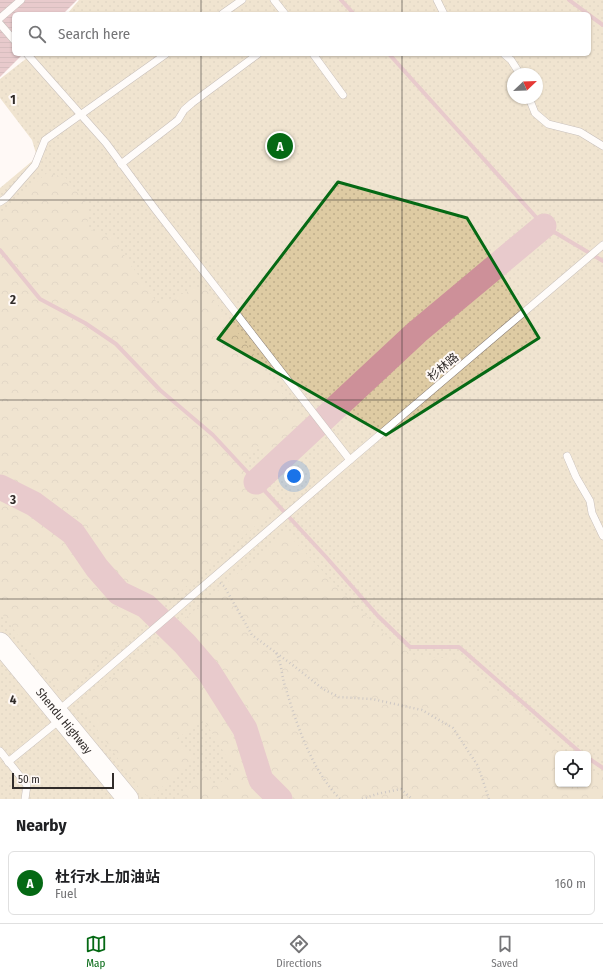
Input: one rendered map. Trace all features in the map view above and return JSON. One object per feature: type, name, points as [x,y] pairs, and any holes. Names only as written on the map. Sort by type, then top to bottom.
[{"type":"street","name":"Shendu Highway","points":[[0,643],[128,799]]},
{"type":"lane","points":[[0,18],[21,0]]},
{"type":"lane","points":[[225,12],[242,0]]},
{"type":"lane","points":[[274,0],[283,12]]},
{"type":"lane","points":[[437,0],[443,12]]},
{"type":"lane","points":[[0,24],[12,38]]},
{"type":"lane","points":[[29,56],[106,143],[350,460]]},
{"type":"lane","points":[[0,202],[6,198],[35,165],[45,140],[163,56]]},
{"type":"lane","points":[[121,164],[178,120],[184,110],[192,103],[255,56]]},
{"type":"lane","points":[[315,56],[343,95]]},
{"type":"lane","points":[[506,56],[516,68]]},
{"type":"lane","points":[[531,104],[535,113],[548,124],[580,132],[603,146]]},
{"type":"lane","name":"杉林路","points":[[8,762],[212,578],[602,246]]},
{"type":"lane","points":[[567,456],[590,501],[592,513],[603,536]]},
{"type":"lane","points":[[0,752],[27,785],[24,799]]},
{"type":"path","points":[[212,578],[224,586],[252,635],[324,689],[339,697],[372,699],[422,710],[453,728],[478,766],[489,799]]},
{"type":"path","points":[[276,652],[280,660],[284,683],[306,743],[319,770],[340,799]]},
{"type":"path","points":[[362,799],[400,789],[412,799]]},
{"type":"highlighted area","points":[[338,182],[467,218],[539,338],[386,435],[218,339]]},
{"type":"green space","points":[[79,0],[603,0],[603,799],[0,799],[0,188],[37,157],[32,140],[0,98],[0,79],[29,56],[591,56],[591,12],[69,12]]},
{"type":"green space","points":[[47,173],[65,177],[89,206],[87,229],[111,236],[158,304],[203,285],[316,440],[286,463],[257,446],[242,464],[279,505],[62,695],[0,611],[0,213]]},
{"type":"green space","points":[[286,532],[386,636],[413,656],[444,658],[457,655],[566,751],[555,751],[555,787],[591,787],[591,770],[603,778],[603,799],[295,799],[270,770],[235,697],[181,622]]},
{"type":"green space","points":[[167,633],[223,708],[248,780],[268,799],[177,799],[205,770],[215,786],[236,772],[204,720],[176,739],[193,759],[150,798],[142,792],[79,704]]},
{"type":"shaded area","points":[[0,0],[77,0],[65,12],[12,12],[12,56],[21,56],[0,77]]},
{"type":"waterway","points":[[341,0],[352,12]]},
{"type":"waterway","points":[[569,0],[585,12]]},
{"type":"waterway","points":[[591,16],[603,25]]},
{"type":"waterway","points":[[391,56],[544,226],[603,261]]},
{"type":"waterway","points":[[256,482],[417,332],[544,226]]},
{"type":"waterway","points":[[0,250],[40,299],[85,323],[116,344],[160,390],[213,435],[326,557],[378,616],[410,647],[459,647],[579,751]]},
{"type":"waterway","points":[[0,487],[34,504],[73,533],[97,568],[119,593],[146,606],[185,644],[209,672],[245,729],[261,780],[280,799]]},
{"type":"waterway","points":[[591,760],[603,768]]},
{"type":"place","name":"杜行水上加油站","points":[[280,146]]}]
